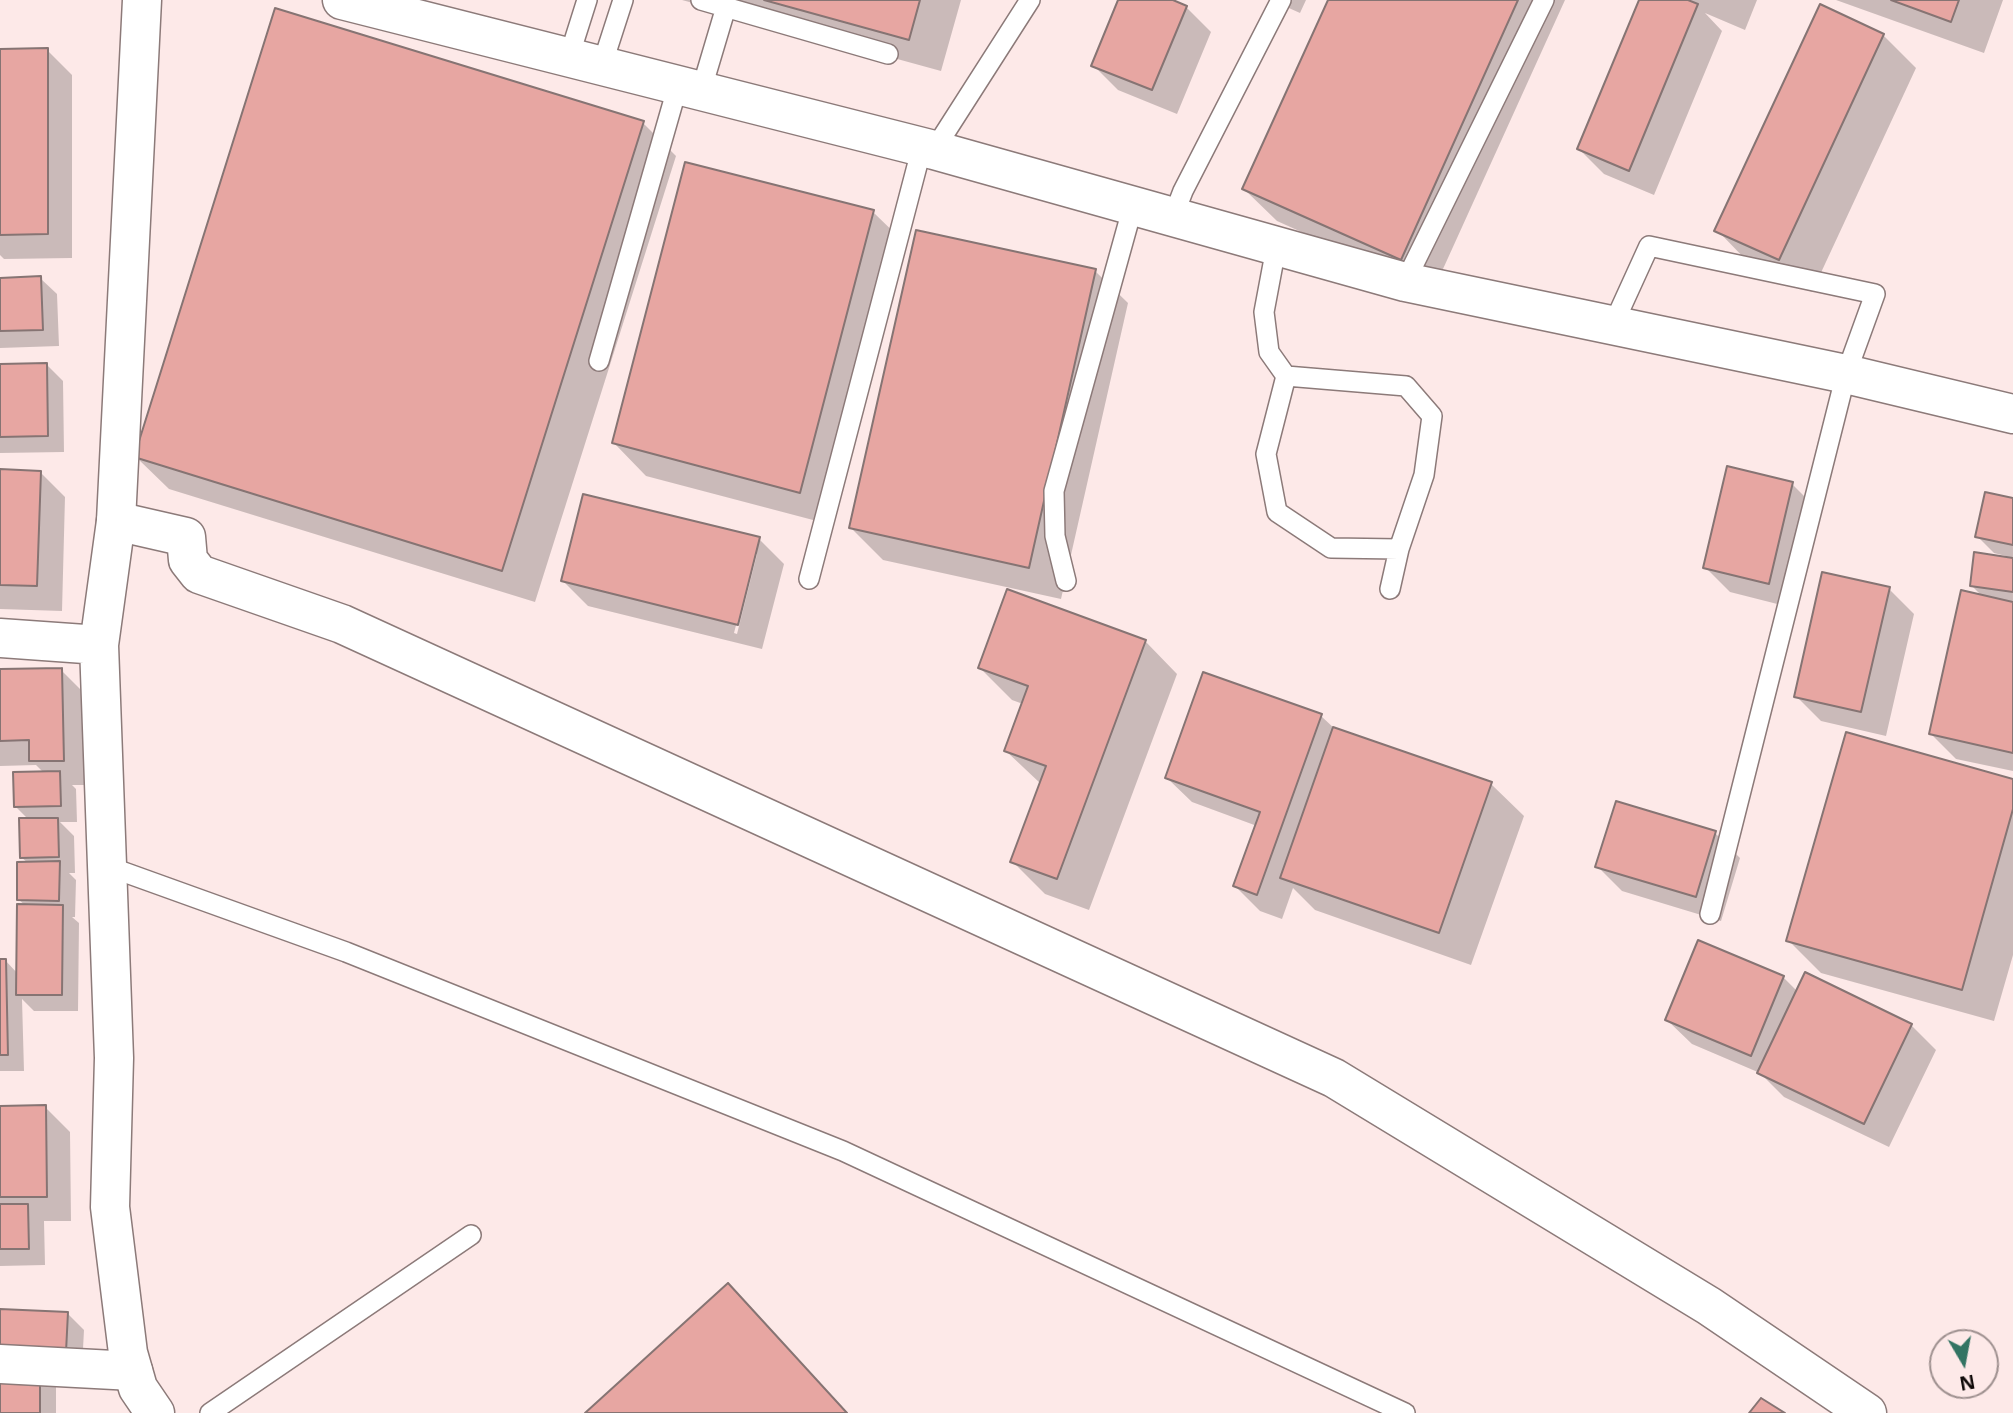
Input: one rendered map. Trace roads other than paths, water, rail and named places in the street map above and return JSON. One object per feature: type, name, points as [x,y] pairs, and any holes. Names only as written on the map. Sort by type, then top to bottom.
[{"type":"street","points":[[142,0],[116,521],[99,645],[114,1058],[110,1207],[118,1289],[133,1371],[138,1388],[155,1413]]},
{"type":"street","points":[[342,0],[928,149],[1405,282],[1846,374],[2013,414]]},
{"type":"street","points":[[116,521],[186,537],[189,544],[187,560],[199,574],[342,625],[1334,1078],[1709,1306],[1867,1413]]},
{"type":"street","points":[[0,638],[99,645]]},
{"type":"street","points":[[0,1364],[133,1371]]},
{"type":"lane","points":[[586,61],[587,0]]},
{"type":"lane","points":[[586,61],[623,0]]},
{"type":"lane","points":[[701,0],[888,54]]},
{"type":"lane","points":[[809,579],[928,149],[1030,0]]},
{"type":"lane","points":[[1173,217],[1281,0]]},
{"type":"lane","points":[[1405,282],[1544,0]]},
{"type":"lane","points":[[599,361],[689,88],[726,7]]},
{"type":"lane","points":[[1066,581],[1055,536],[1054,491],[1133,206]]},
{"type":"lane","points":[[1613,325],[1649,246],[1875,294],[1846,374],[1710,914]]},
{"type":"lane","points":[[1276,248],[1264,312],[1269,352],[1286,376],[1266,454],[1277,512],[1331,548],[1399,549]]},
{"type":"lane","points":[[1286,376],[1406,386],[1432,416],[1424,475],[1399,549],[1390,589]]},
{"type":"lane","points":[[107,866],[346,952],[843,1151],[1405,1413]]},
{"type":"lane","points":[[210,1413],[471,1235]]}]
